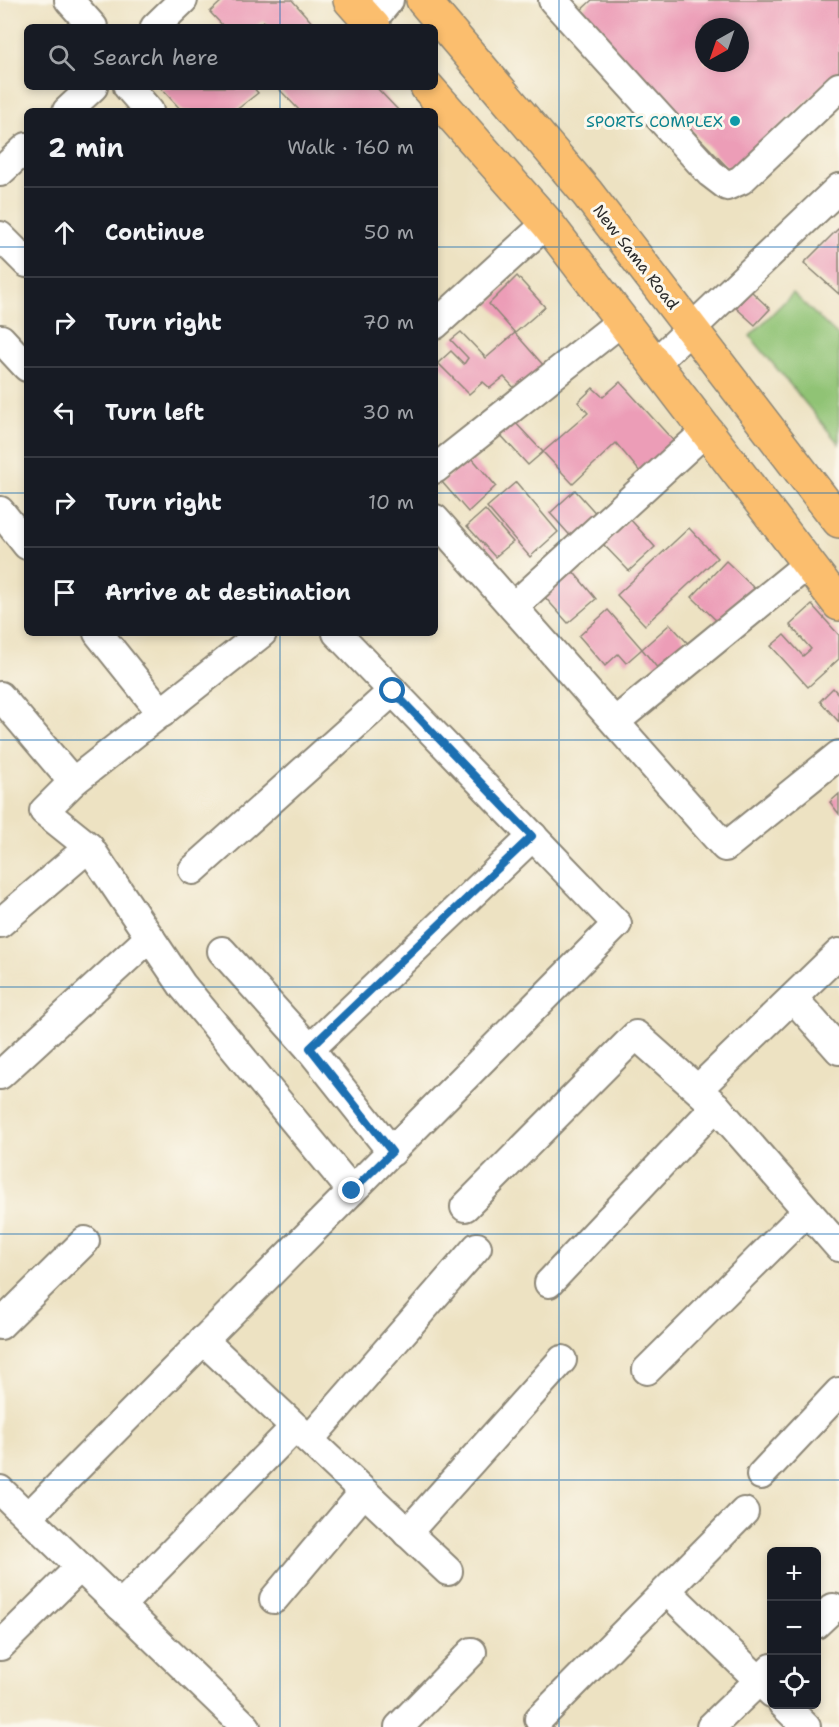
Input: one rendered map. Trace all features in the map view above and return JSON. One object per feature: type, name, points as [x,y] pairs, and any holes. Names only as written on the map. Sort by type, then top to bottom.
[{"type":"main road","name":"New Sama Road","points":[[423,0],[587,193],[839,521]]},
{"type":"main road","points":[[430,90],[547,223],[623,320],[654,364],[708,430],[839,604]]},
{"type":"street","points":[[69,0],[90,24]]},
{"type":"street","points":[[157,24],[183,0]]},
{"type":"street","points":[[553,0],[710,173],[727,186],[741,180],[839,87]]},
{"type":"street","points":[[70,108],[90,90]]},
{"type":"street","points":[[131,90],[146,108]]},
{"type":"street","points":[[0,172],[24,150]]},
{"type":"street","points":[[654,364],[839,188]]},
{"type":"street","points":[[438,322],[547,223]]},
{"type":"street","points":[[0,236],[24,260]]},
{"type":"street","points":[[438,467],[623,320]]},
{"type":"street","points":[[1,339],[24,364]]},
{"type":"street","points":[[513,607],[708,430]]},
{"type":"street","points":[[0,511],[24,541]]},
{"type":"street","points":[[438,522],[725,847],[839,755]]},
{"type":"street","points":[[616,722],[808,564]]},
{"type":"street","points":[[100,636],[162,713]]},
{"type":"street","points":[[258,636],[73,782],[44,811],[89,847],[182,985],[352,1191]]},
{"type":"street","points":[[28,1517],[617,924],[340,636]]},
{"type":"street","points":[[193,870],[393,691]]},
{"type":"street","points":[[0,696],[73,782]]},
{"type":"street","points":[[310,1048],[532,836]]},
{"type":"street","points":[[0,923],[89,847]]},
{"type":"street","points":[[0,1075],[150,937]]},
{"type":"street","points":[[222,951],[310,1048],[392,1152]]},
{"type":"street","points":[[549,1283],[794,999],[839,953]]},
{"type":"street","points":[[794,999],[839,1050]]},
{"type":"street","points":[[465,1207],[636,1035],[707,1098],[839,1247]]},
{"type":"street","points":[[647,1370],[807,1211]]},
{"type":"street","points":[[0,1325],[85,1241]]},
{"type":"street","points":[[120,1606],[302,1434],[477,1247]]},
{"type":"street","points":[[203,1340],[448,1571]]},
{"type":"street","points":[[407,1533],[562,1360]]},
{"type":"street","points":[[761,1476],[839,1392]]},
{"type":"street","points":[[0,1490],[246,1727]]},
{"type":"street","points":[[274,1599],[364,1492]]},
{"type":"street","points":[[539,1719],[744,1512]]},
{"type":"street","points":[[0,1646],[80,1567]]},
{"type":"street","points":[[667,1591],[767,1680],[711,1727]]},
{"type":"street","points":[[399,1727],[472,1652]]},
{"type":"street","points":[[788,1709],[806,1727]]},
{"type":"green space","points":[[793,293],[839,337],[839,444],[750,336]]},
{"type":"building","points":[[223,0],[292,0],[313,24],[266,24],[263,21],[259,24],[221,24],[210,12]]},
{"type":"building","name":"SPORTS COMPLEX","points":[[592,0],[839,0],[839,71],[732,172],[579,12]]},
{"type":"building","points":[[163,90],[256,90],[258,93],[239,108],[179,108]]},
{"type":"building","points":[[280,90],[379,90],[396,108],[297,108]]},
{"type":"building","points":[[839,228],[839,294],[804,263]]},
{"type":"building","points":[[517,276],[545,307],[515,333],[489,304]]},
{"type":"building","points":[[751,291],[770,309],[755,325],[736,308]]},
{"type":"building","points":[[461,332],[486,358],[515,333],[544,366],[517,391],[504,377],[490,388],[483,382],[469,394],[438,363],[451,351],[464,364],[468,358],[451,340]]},
{"type":"building","points":[[620,382],[680,448],[646,479],[616,443],[573,484],[543,452],[588,413],[578,402],[593,388],[603,397]]},
{"type":"building","points":[[512,419],[543,452],[528,465],[498,432]]},
{"type":"building","points":[[471,457],[496,486],[468,512],[442,482]]},
{"type":"building","points":[[516,482],[558,532],[530,557],[487,507]]},
{"type":"building","points":[[575,490],[600,518],[575,541],[550,513]]},
{"type":"building","points":[[485,510],[513,542],[495,557],[467,526]]},
{"type":"building","points":[[630,519],[655,547],[629,571],[603,544]]},
{"type":"building","points":[[689,528],[717,558],[645,625],[617,595]]},
{"type":"building","points":[[726,561],[756,590],[722,626],[692,597]]},
{"type":"building","points":[[571,569],[596,599],[568,623],[542,594]]},
{"type":"building","points":[[812,605],[839,635],[839,659],[808,687],[771,646],[784,635],[803,656],[811,649],[790,625]]},
{"type":"building","points":[[608,610],[642,649],[626,663],[618,654],[605,666],[579,636]]},
{"type":"building","points":[[670,624],[694,650],[663,675],[642,649]]},
{"type":"building","points":[[833,688],[839,695],[839,722],[820,701]]},
{"type":"building","points":[[839,794],[839,814],[830,802]]},
{"type":"place","name":"SPORTS COMPLEX","points":[[735,121]]},
{"type":"route","points":[[352,1191],[392,1152],[310,1048],[532,836],[393,691]]}]
